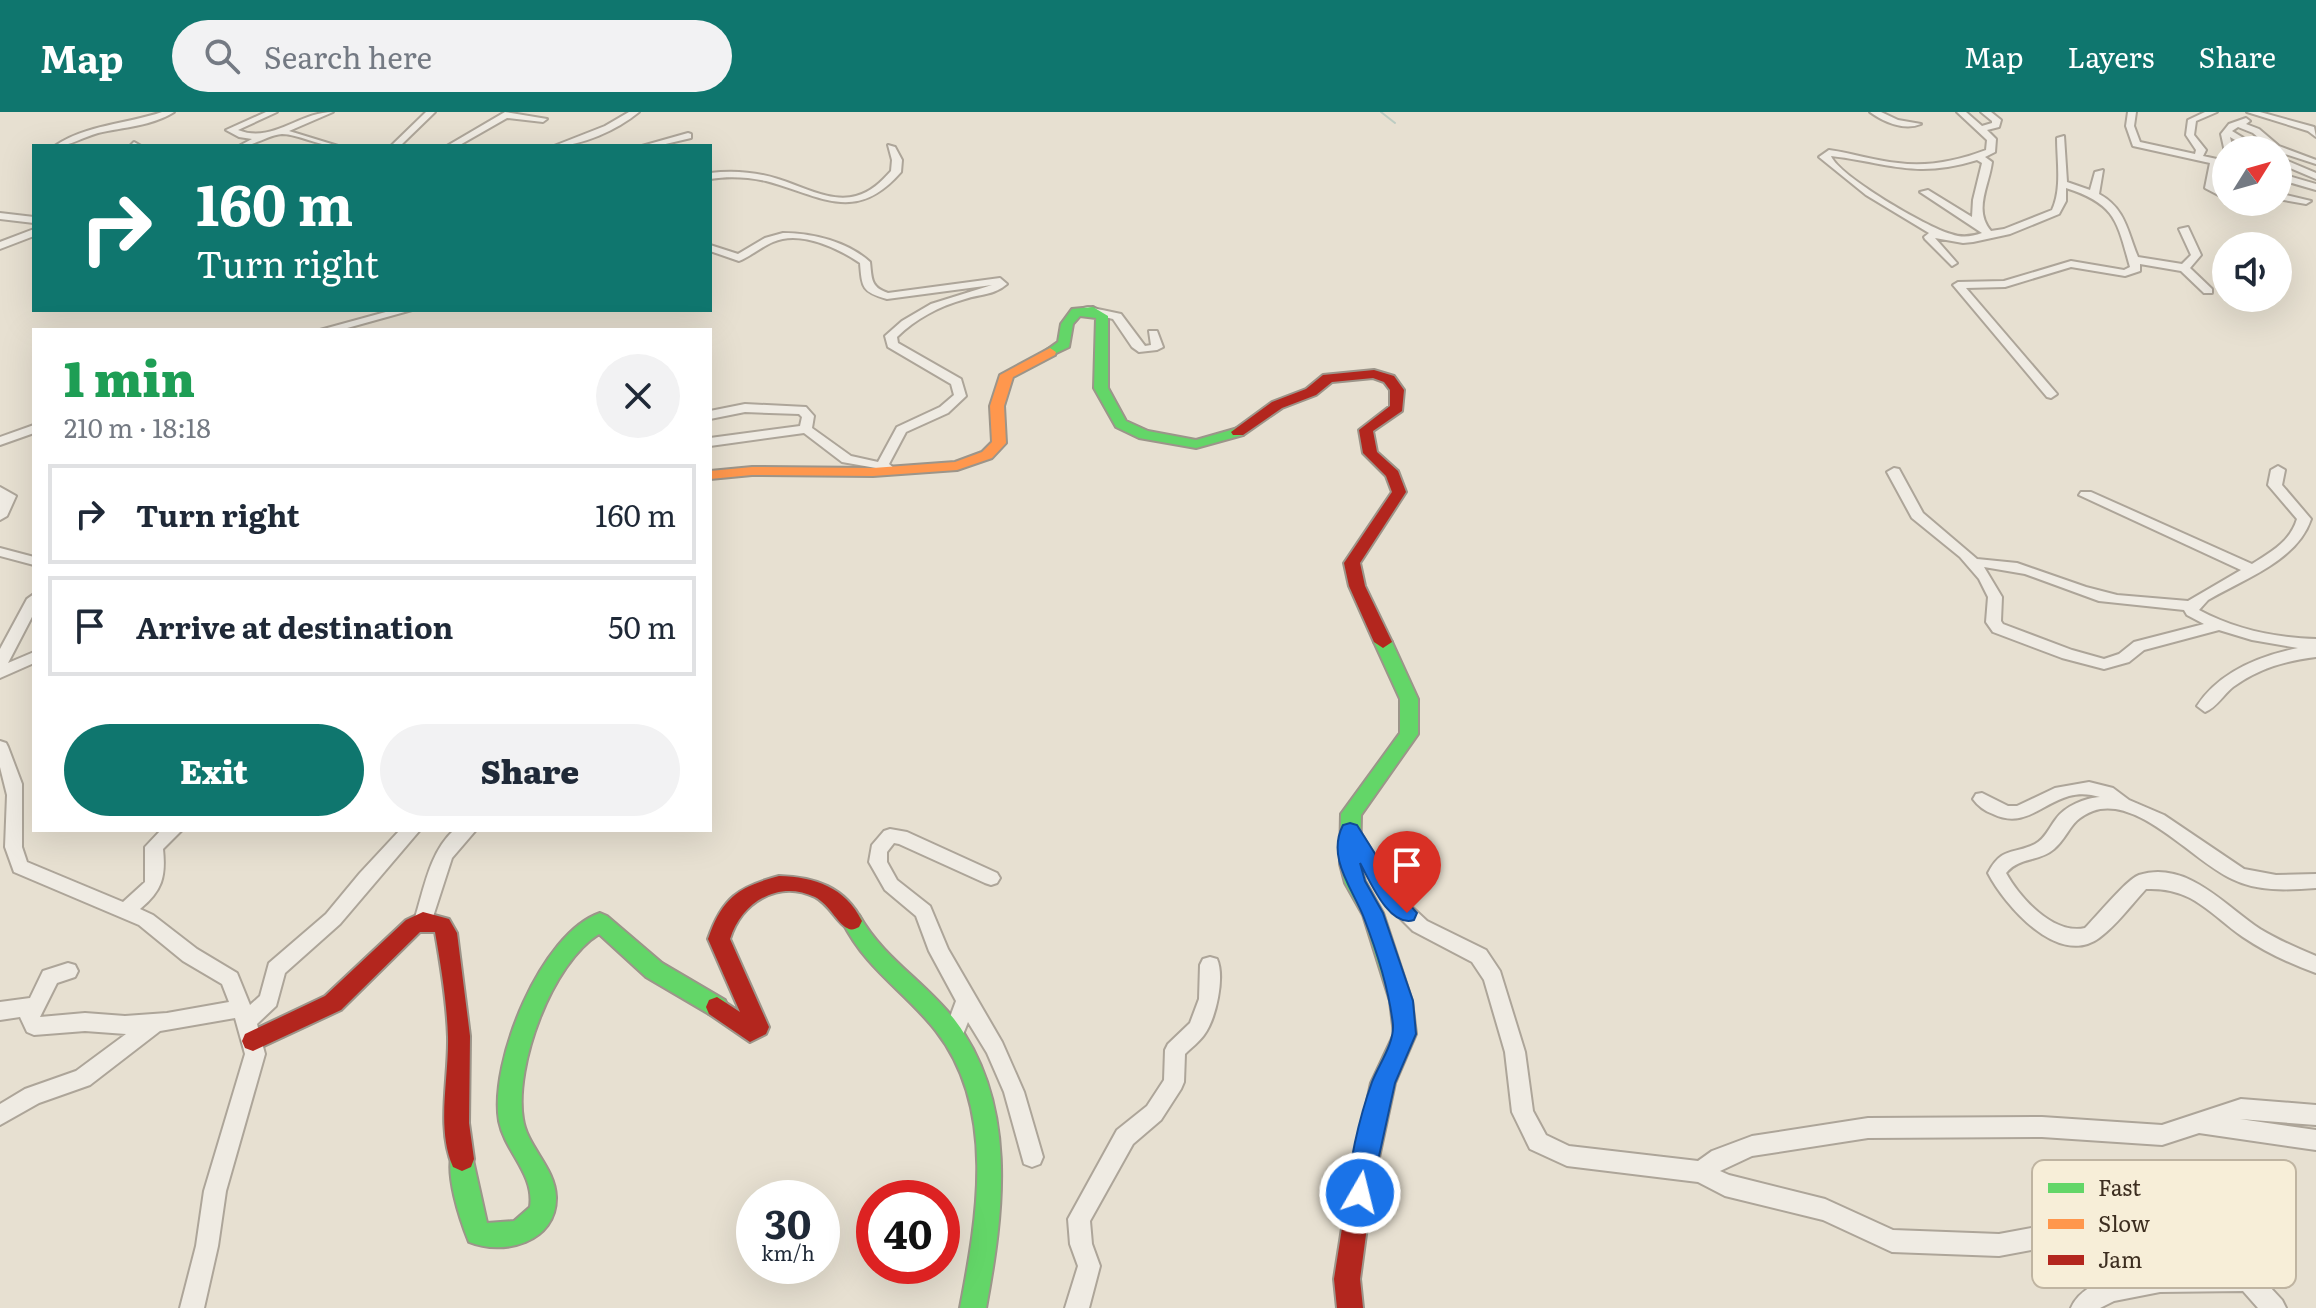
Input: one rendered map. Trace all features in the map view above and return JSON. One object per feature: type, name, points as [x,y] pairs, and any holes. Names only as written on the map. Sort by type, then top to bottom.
[{"type":"street","points":[[64,144],[92,132],[139,123],[170,112]]},
{"type":"street","points":[[264,138],[230,130],[273,112]]},
{"type":"street","points":[[295,125],[294,120],[310,112]]},
{"type":"street","points":[[248,144],[329,112]]},
{"type":"street","points":[[397,144],[431,112]]},
{"type":"street","points":[[564,144],[608,128],[635,112]]},
{"type":"street","points":[[1874,112],[1896,123],[1917,124],[1905,112]]},
{"type":"street","points":[[1961,112],[1992,139],[1990,152],[1960,164],[1921,168],[1888,165],[1850,155],[1829,153],[1824,157],[1881,201],[1937,232],[1962,241],[2006,232],[2056,212],[2061,201],[2061,138]]},
{"type":"street","points":[[1981,129],[1996,125],[1997,120],[1985,112]]},
{"type":"street","points":[[2132,112],[2130,126],[2136,144],[2212,160]]},
{"type":"street","points":[[2198,158],[2201,150],[2190,135],[2192,120],[2213,112]]},
{"type":"street","points":[[2227,132],[2246,121],[2245,115],[2250,112],[2311,129],[2316,134]]},
{"type":"street","points":[[455,144],[508,114],[543,119]]},
{"type":"street","points":[[2239,124],[2256,131],[2276,148],[2314,162]]},
{"type":"street","points":[[280,131],[327,144]]},
{"type":"street","points":[[2227,132],[2227,136]]},
{"type":"street","points":[[2227,132],[2234,136]]},
{"type":"street","points":[[654,144],[688,136]]},
{"type":"street","points":[[712,176],[757,177],[825,200],[843,201],[875,192],[896,172],[897,160],[891,147]]},
{"type":"street","points":[[1978,225],[1975,214],[1987,162],[1979,157]]},
{"type":"street","points":[[2292,166],[2316,176]]},
{"type":"street","points":[[2094,194],[2100,172]]},
{"type":"street","points":[[2212,180],[2212,189]]},
{"type":"street","points":[[2292,180],[2316,187]]},
{"type":"street","points":[[2051,394],[1958,285],[2005,284],[2071,264],[2125,273],[2136,269],[2135,260],[2128,249],[2126,231],[2113,205],[2094,194],[2062,184]]},
{"type":"street","points":[[1925,192],[1988,234]]},
{"type":"street","points":[[2292,198],[2306,201]]},
{"type":"street","points":[[0,216],[32,220]]},
{"type":"street","points":[[2184,229],[2196,255],[2184,268]]},
{"type":"street","points":[[1937,232],[1929,237],[1952,263]]},
{"type":"street","points":[[0,246],[32,233]]},
{"type":"street","points":[[712,249],[739,258],[775,238],[792,236],[816,241],[854,254],[865,262],[867,285],[874,292],[887,296],[1000,281],[1002,284],[942,304],[891,336],[892,345],[957,382],[960,396],[944,410],[901,430],[885,467],[873,472],[752,471],[712,475]]},
{"type":"street","points":[[2135,260],[2184,268],[2208,291]]},
{"type":"street","points":[[1088,310],[1102,316],[1101,388],[1121,424],[1144,435],[1196,444],[1214,440],[1238,432],[1277,405],[1311,392],[1328,378],[1374,374],[1389,379],[1397,390],[1397,408],[1366,430],[1370,453],[1390,467],[1399,492],[1352,563],[1357,586],[1409,699],[1409,734],[1351,814],[1350,864],[1355,883],[1373,913],[1401,1001],[1405,1034],[1383,1083],[1365,1156],[1347,1279],[1350,1308]]},
{"type":"street","points":[[712,442],[806,429],[847,459],[885,467],[966,466],[991,453],[999,443],[997,406],[1007,375],[1064,344],[1067,324],[1076,312],[1088,310],[1117,316],[1136,345],[1143,350],[1157,347],[1153,333]]},
{"type":"street","points":[[330,328],[339,324],[341,312]]},
{"type":"street","points":[[334,328],[398,312]]},
{"type":"street","points":[[712,415],[745,408],[802,410],[808,416],[806,429]]},
{"type":"street","points":[[0,441],[32,430]]},
{"type":"street","points":[[2191,606],[2206,592],[2273,557],[2294,540],[2304,526],[2304,519],[2275,485],[2278,470]]},
{"type":"street","points":[[1894,472],[1917,515],[1975,563],[1995,597],[1993,622],[1998,628],[2067,654],[2104,664],[2124,658],[2139,646],[2220,625]]},
{"type":"street","points":[[0,491],[9,496],[0,516]]},
{"type":"street","points":[[2086,495],[2251,569]]},
{"type":"street","points":[[0,552],[32,560]]},
{"type":"street","points":[[1975,563],[2010,564],[2117,600],[2150,600],[2191,606]]},
{"type":"street","points":[[0,664],[32,603]]},
{"type":"street","points":[[2191,606],[2192,612],[2202,619],[2220,625],[2316,644]]},
{"type":"street","points":[[2205,706],[2227,684],[2254,669],[2285,655],[2316,653]]},
{"type":"street","points":[[0,673],[32,659]]},
{"type":"street","points":[[0,747],[14,785],[15,810],[11,835],[14,855],[20,867],[146,920],[190,955],[230,979],[247,1023],[253,1062],[215,1191],[207,1246],[192,1308]]},
{"type":"street","points":[[1982,799],[2002,811],[2018,813],[2055,794],[2087,787],[2108,793],[2124,805],[2155,817],[2237,873],[2260,881],[2316,881]]},
{"type":"street","points":[[2124,805],[2098,804],[2069,815],[2048,844],[2013,856],[2002,865],[1997,873],[2004,890],[2048,927],[2066,936],[2082,938],[2101,925],[2141,882],[2173,881],[2190,887],[2212,901],[2250,932],[2316,965]]},
{"type":"street","points":[[1350,831],[1394,901],[1420,926],[1479,956],[1493,977],[1515,1052],[1523,1112],[1538,1142],[1567,1156],[1701,1172],[1725,1185],[1825,1210],[1892,1241],[1999,1245],[2032,1239]]},
{"type":"street","points":[[125,911],[151,890],[158,880],[154,847],[171,832]]},
{"type":"street","points":[[247,1023],[269,1000],[276,969],[333,919],[409,832]]},
{"type":"street","points":[[423,921],[442,858],[450,844],[465,832]]},
{"type":"street","points":[[991,878],[901,837],[890,836],[878,850],[878,862],[891,885],[923,911],[939,951],[995,1048],[1014,1092],[1032,1157]]},
{"type":"street","points":[[68,971],[50,977],[29,1019],[34,1026],[85,1022],[247,1023],[333,1003],[405,932],[423,921],[442,925],[446,933],[459,1036],[457,1123],[470,1211],[478,1233],[491,1239],[515,1235],[542,1212],[544,1190],[513,1131],[512,1080],[554,967],[563,951],[595,921],[606,925],[654,970],[723,1010],[750,1032],[758,1027],[757,1020],[718,941],[721,920],[731,907],[776,885],[802,882],[840,900],[864,946],[953,1036],[966,1058],[985,1118],[990,1205],[973,1308]]},
{"type":"street","points":[[1077,1308],[1089,1266],[1081,1244],[1079,1219],[1125,1137],[1154,1113],[1174,1082],[1175,1050],[1198,1028],[1209,999],[1210,965]]},
{"type":"street","points":[[953,1036],[966,1001]]},
{"type":"street","points":[[0,1011],[36,1006]]},
{"type":"street","points":[[0,1115],[32,1096],[83,1078],[157,1023]]},
{"type":"street","points":[[1701,1172],[1720,1158],[1752,1146],[1868,1128],[2042,1127],[2162,1135],[2241,1109],[2316,1115]]},
{"type":"street","points":[[2197,1124],[2316,1140]]},
{"type":"street","points":[[2083,1308],[2098,1295],[2121,1288]]},
{"type":"street","points":[[2255,1288],[2274,1308]]},
{"type":"waterway","points":[[1381,112],[1395,123]]},
{"type":"traffic: fast","points":[[1050,352],[1064,344],[1067,324],[1076,312],[1093,311],[1102,316],[1101,388],[1121,424],[1144,435],[1196,444],[1238,432]]},
{"type":"traffic: fast","points":[[1360,1190],[1383,1083],[1405,1034],[1401,1001],[1373,913],[1355,883],[1350,864],[1351,814],[1409,734],[1409,699],[1383,642]]},
{"type":"traffic: fast","points":[[852,921],[860,937],[882,964],[945,1025],[965,1055],[978,1089],[986,1124],[989,1199],[973,1308]]},
{"type":"traffic: fast","points":[[462,1159],[470,1211],[478,1233],[507,1235],[526,1229],[534,1222],[543,1205],[544,1194],[537,1172],[511,1120],[514,1070],[533,1009],[548,979],[564,953],[582,933],[600,922],[654,970],[717,1007]]},
{"type":"traffic: slow","points":[[712,475],[752,471],[873,472],[957,466],[987,455],[999,443],[997,406],[1007,375],[1050,352]]},
{"type":"traffic: jam","points":[[1238,432],[1277,405],[1311,392],[1328,378],[1374,374],[1389,379],[1397,390],[1397,408],[1366,430],[1370,453],[1393,474],[1399,492],[1352,563],[1357,586],[1383,642]]},
{"type":"traffic: jam","points":[[717,1007],[750,1032],[758,1027],[719,939],[726,918],[740,901],[758,890],[779,885],[801,885],[821,891],[839,903],[852,921]]},
{"type":"traffic: jam","points":[[253,1041],[333,1003],[413,926],[423,921],[442,925],[446,933],[459,1036],[457,1123],[462,1159]]},
{"type":"traffic: jam","points":[[1350,1308],[1347,1279],[1360,1190]]},
{"type":"route","points":[[1360,1193],[1365,1156],[1383,1083],[1405,1034],[1401,1001],[1373,913],[1355,883],[1350,864],[1350,831],[1394,901],[1407,913]]}]
